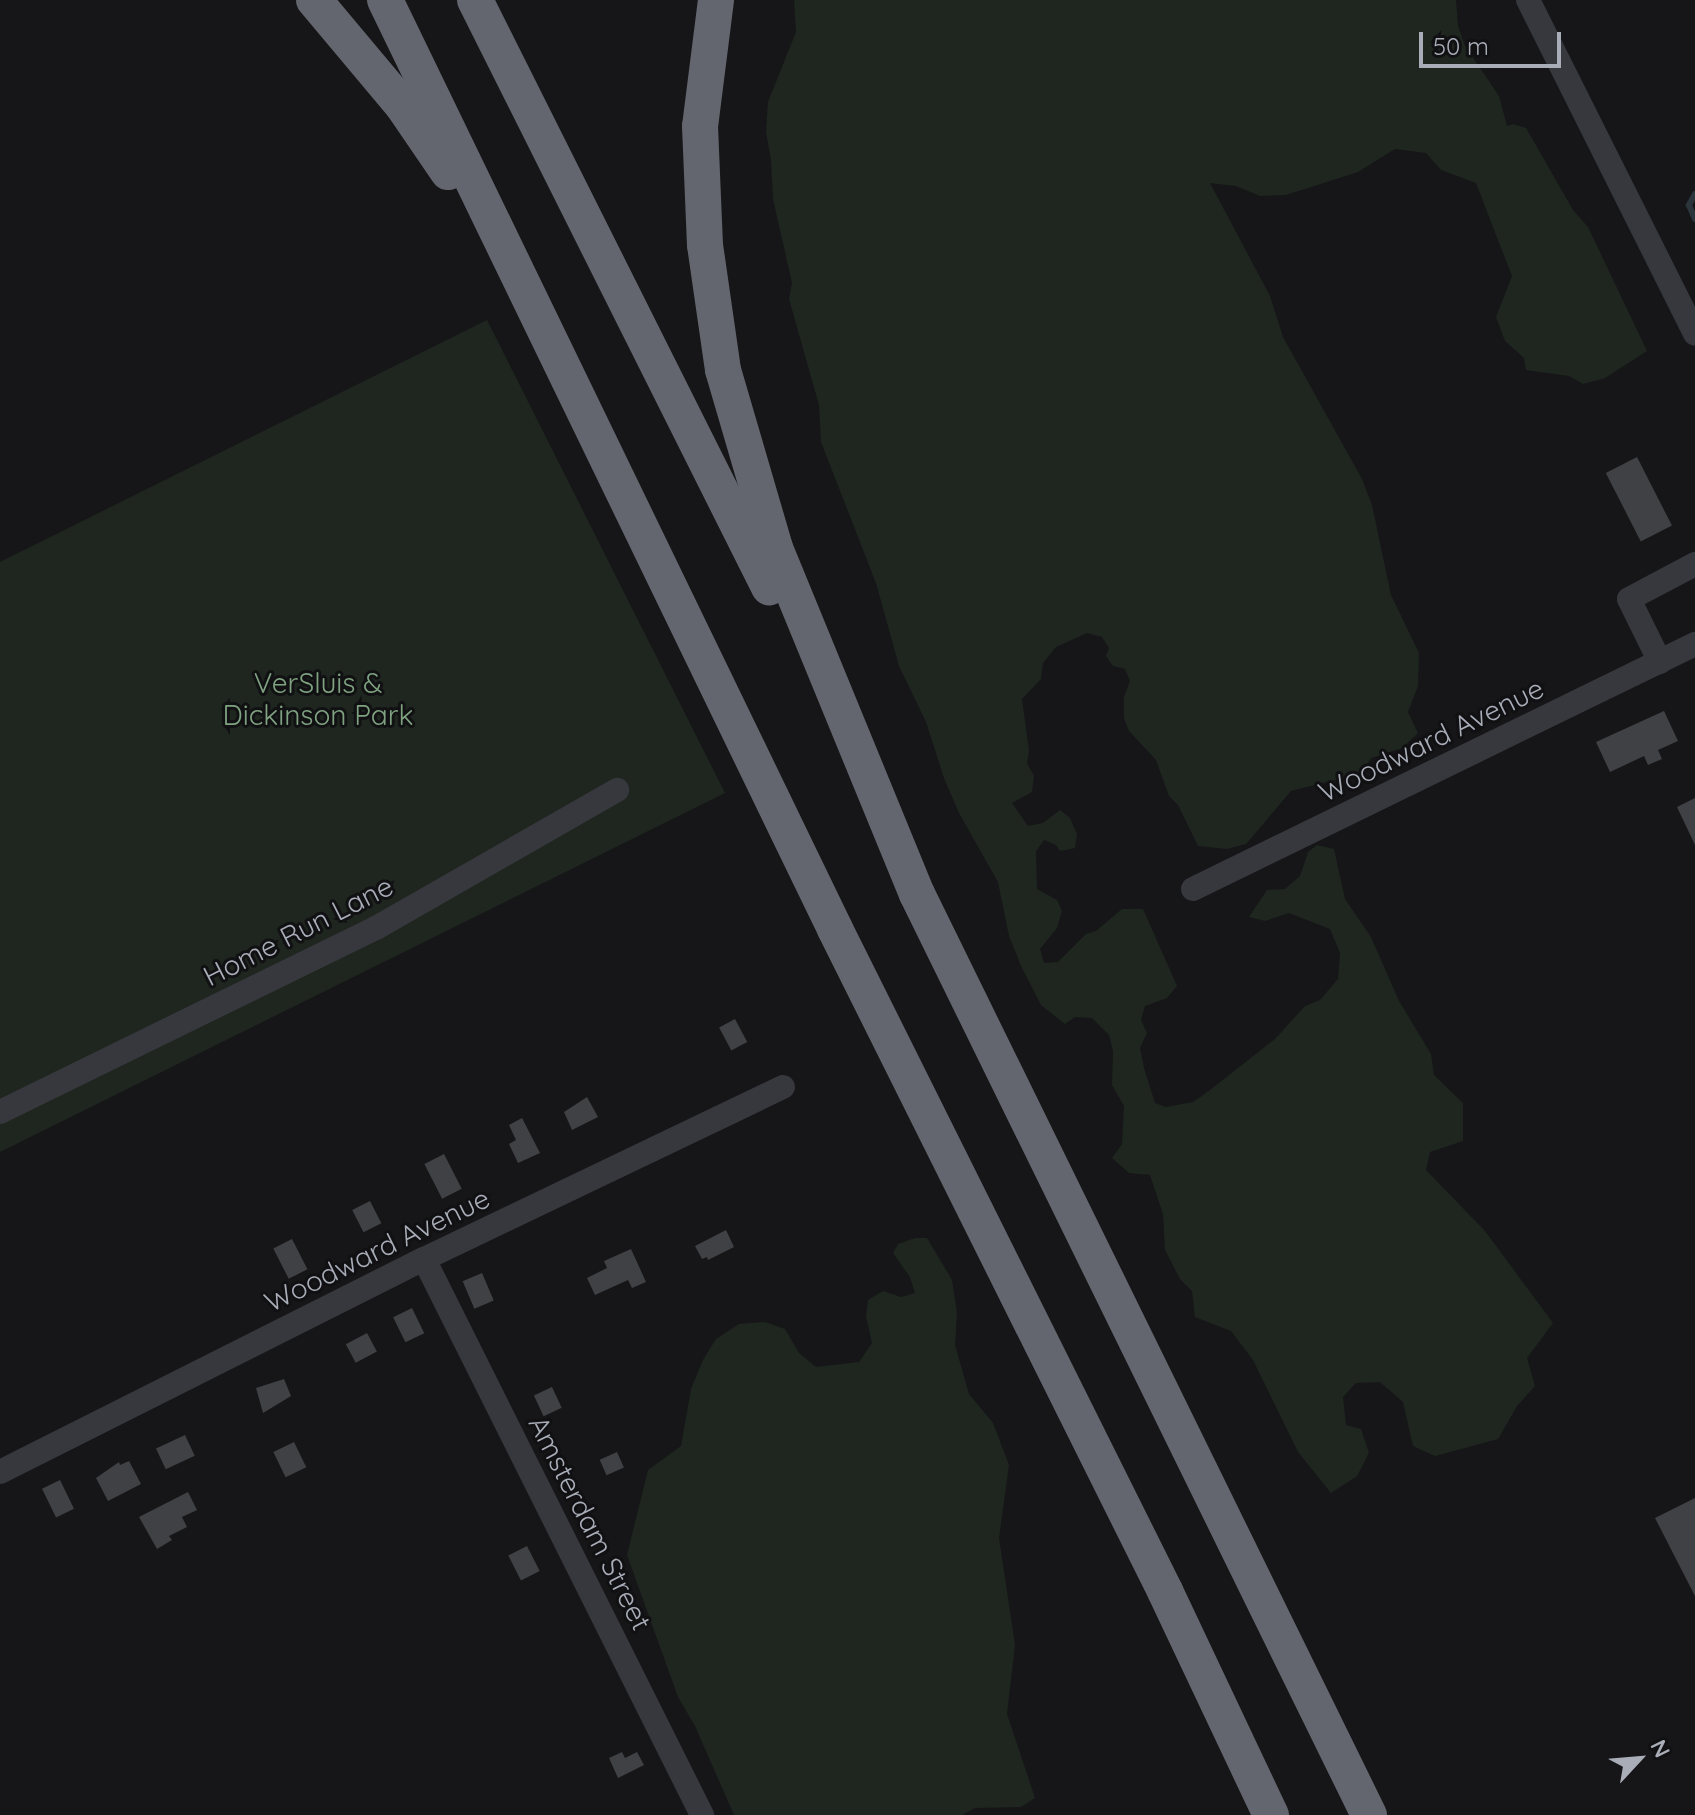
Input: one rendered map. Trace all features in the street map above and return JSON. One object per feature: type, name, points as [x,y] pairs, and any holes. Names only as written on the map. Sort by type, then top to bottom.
[{"type":"highway","points":[[314,0],[403,106],[439,156],[538,319]]},
{"type":"highway","points":[[385,0],[835,929],[1165,1591],[1271,1815]]},
{"type":"highway","points":[[475,0],[880,810],[967,998],[1369,1815]]},
{"type":"highway","points":[[716,0],[700,126],[701,181],[705,245],[723,370],[775,548],[880,810]]},
{"type":"street","points":[[1528,0],[1695,334]]},
{"type":"street","points":[[1660,662],[1629,599],[1695,564]]},
{"type":"street","name":"Woodward Avenue","points":[[1193,889],[1695,644]]},
{"type":"street","name":"Home Run Lane","points":[[0,1112],[376,928],[617,790]]},
{"type":"street","name":"Woodward Avenue","points":[[0,1472],[424,1259],[783,1087]]},
{"type":"street","name":"Amsterdam Street","points":[[424,1259],[702,1815]]},
{"type":"green space","points":[[794,0],[1456,0],[1458,26],[1465,46],[1499,96],[1507,126],[1513,124],[1526,128],[1573,210],[1588,227],[1647,351],[1605,378],[1583,384],[1569,376],[1526,370],[1524,358],[1505,341],[1496,317],[1512,276],[1476,183],[1441,170],[1426,153],[1395,149],[1358,172],[1286,195],[1260,196],[1236,186],[1210,183],[1270,296],[1283,337],[1362,479],[1372,505],[1391,595],[1419,653],[1418,686],[1408,712],[1418,733],[1402,748],[1371,758],[1362,773],[1291,791],[1246,844],[1227,849],[1198,846],[1178,805],[1169,796],[1156,760],[1129,731],[1124,718],[1124,697],[1130,681],[1125,669],[1113,666],[1106,656],[1109,648],[1102,637],[1087,633],[1056,647],[1043,663],[1041,679],[1022,699],[1029,751],[1027,763],[1034,776],[1032,792],[1012,803],[1028,826],[1043,823],[1060,810],[1070,818],[1077,834],[1075,848],[1060,851],[1056,845],[1044,840],[1036,851],[1037,889],[1057,900],[1062,911],[1057,928],[1040,949],[1044,963],[1058,962],[1086,934],[1096,931],[1122,909],[1143,909],[1177,986],[1167,998],[1145,1006],[1141,1020],[1147,1033],[1140,1048],[1144,1068],[1155,1103],[1166,1107],[1193,1102],[1210,1090],[1275,1039],[1305,1006],[1320,1000],[1338,979],[1340,953],[1330,929],[1289,913],[1265,921],[1249,917],[1267,890],[1285,889],[1300,876],[1308,852],[1317,845],[1334,849],[1345,899],[1371,937],[1399,1001],[1431,1054],[1434,1075],[1463,1103],[1463,1141],[1430,1152],[1426,1170],[1485,1231],[1553,1323],[1527,1358],[1535,1386],[1517,1406],[1498,1439],[1435,1456],[1413,1446],[1403,1402],[1380,1382],[1356,1383],[1343,1397],[1346,1425],[1361,1429],[1369,1453],[1357,1476],[1331,1493],[1298,1452],[1253,1360],[1231,1331],[1195,1317],[1192,1291],[1180,1279],[1165,1250],[1163,1214],[1150,1175],[1129,1173],[1112,1158],[1122,1144],[1124,1106],[1112,1085],[1113,1051],[1109,1035],[1092,1018],[1075,1017],[1065,1024],[1041,1005],[1021,966],[1009,936],[998,882],[959,813],[944,778],[926,722],[899,666],[876,583],[821,442],[819,405],[789,299],[792,283],[773,199],[766,132],[768,102],[796,32]]},
{"type":"green space","name":"VerSluis & Dickinson Park","points":[[487,320],[725,793],[0,1152],[0,562]]},
{"type":"green space","points":[[915,1238],[927,1238],[952,1280],[957,1313],[955,1345],[969,1394],[993,1423],[1009,1465],[999,1538],[1015,1645],[1007,1714],[1035,1798],[1021,1807],[975,1808],[962,1815],[734,1815],[695,1726],[678,1697],[627,1555],[648,1470],[681,1446],[691,1389],[703,1360],[716,1339],[739,1324],[765,1322],[785,1329],[799,1353],[816,1367],[859,1362],[872,1343],[866,1316],[868,1300],[883,1291],[901,1297],[915,1293],[910,1277],[893,1253],[898,1244]]},
{"type":"building","points":[[1637,457],[1672,526],[1641,541],[1606,473]]},
{"type":"building","points":[[1664,711],[1678,741],[1658,750],[1662,759],[1648,765],[1644,756],[1610,772],[1596,742]]},
{"type":"building","points":[[1695,798],[1695,845],[1677,807]]},
{"type":"building","points":[[735,1019],[747,1042],[731,1050],[719,1027]]},
{"type":"building","points":[[587,1097],[598,1117],[572,1130],[564,1112]]},
{"type":"building","points":[[522,1118],[540,1153],[518,1163],[509,1144],[516,1140],[509,1125]]},
{"type":"building","points":[[444,1154],[462,1189],[442,1199],[424,1164]]},
{"type":"building","points":[[370,1201],[381,1223],[364,1232],[352,1210]]},
{"type":"building","points":[[726,1230],[734,1247],[708,1260],[707,1257],[702,1259],[695,1246]]},
{"type":"building","points":[[292,1239],[307,1269],[289,1279],[273,1249]]},
{"type":"building","points":[[631,1249],[646,1282],[632,1288],[628,1280],[595,1295],[587,1278],[607,1268],[604,1261]]},
{"type":"building","points":[[482,1273],[494,1301],[474,1309],[463,1281]]},
{"type":"building","points":[[412,1308],[424,1333],[405,1342],[393,1317]]},
{"type":"building","points":[[367,1333],[377,1352],[356,1363],[346,1344]]},
{"type":"building","points":[[284,1379],[291,1396],[263,1413],[256,1388]]},
{"type":"building","points":[[552,1387],[562,1408],[544,1416],[534,1395]]},
{"type":"building","points":[[185,1435],[195,1456],[166,1469],[156,1449]]},
{"type":"building","points":[[294,1442],[306,1467],[286,1477],[273,1452]]},
{"type":"building","points":[[617,1452],[624,1468],[607,1475],[600,1460]]},
{"type":"building","points":[[129,1461],[141,1484],[108,1501],[96,1478],[119,1462],[120,1465]]},
{"type":"building","points":[[60,1480],[74,1509],[56,1518],[42,1489]]},
{"type":"building","points":[[188,1492],[197,1510],[182,1517],[187,1527],[169,1536],[172,1540],[157,1549],[139,1517]]},
{"type":"building","points":[[1695,1498],[1695,1596],[1655,1518]]},
{"type":"building","points":[[527,1546],[540,1571],[521,1580],[508,1556]]},
{"type":"building","points":[[622,1752],[625,1758],[637,1752],[644,1765],[618,1778],[609,1758]]},
{"type":"waterway","points":[[1695,194],[1689,205],[1695,219]]}]
